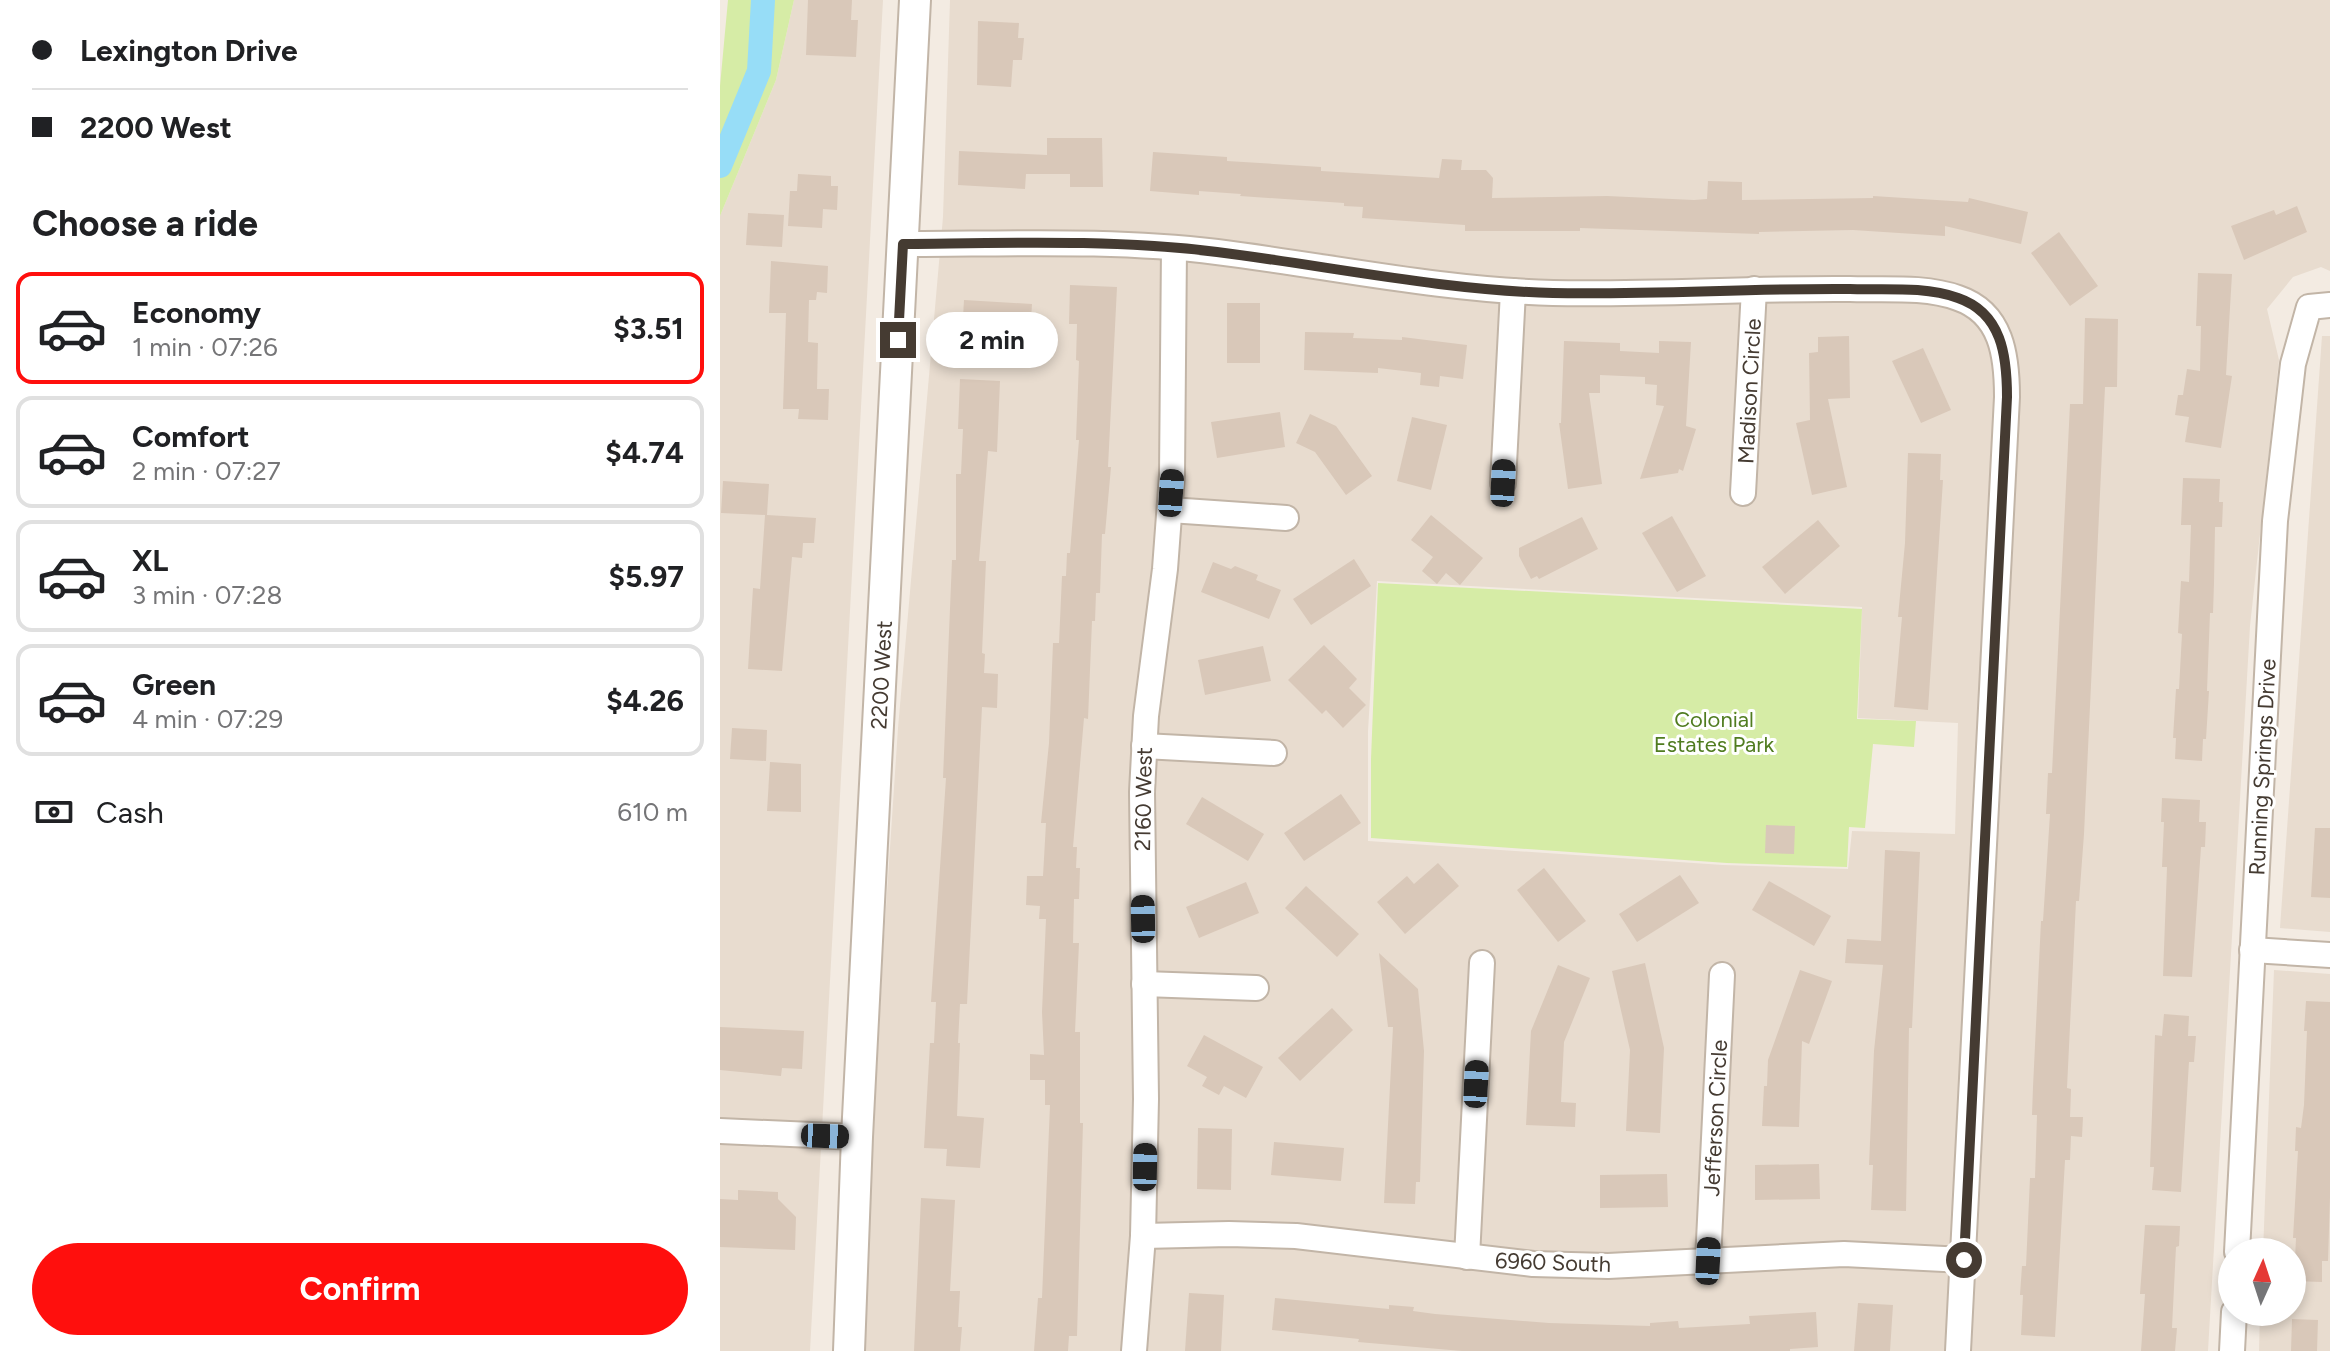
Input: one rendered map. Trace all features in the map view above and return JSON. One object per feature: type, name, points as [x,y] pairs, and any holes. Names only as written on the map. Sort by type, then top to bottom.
[{"type":"street","name":"2200 West","points":[[849,1351],[857,1137],[915,0]]},
{"type":"street","points":[[903,244],[1039,243],[1174,248],[1461,287],[1555,293],[1754,289],[1921,291],[1957,297],[1982,309],[1999,334],[2007,362],[2007,397],[1958,1351]]},
{"type":"street","name":"2160 West","points":[[1134,1351],[1143,1236],[1146,1099],[1141,853],[1144,746],[1170,510],[1174,441],[1174,248]]},
{"type":"street","name":"Madison Circle","points":[[1743,493],[1754,289]]},
{"type":"street","points":[[1503,483],[1513,291]]},
{"type":"street","name":"Running Springs Drive","points":[[2238,1238],[2275,521],[2293,364],[2309,307],[2330,305]]},
{"type":"street","points":[[1170,510],[1286,518]]},
{"type":"street","points":[[1144,746],[1274,753]]},
{"type":"street","points":[[2252,950],[2330,955]]},
{"type":"street","points":[[1467,1257],[1482,963]]},
{"type":"street","name":"Jefferson Circle","points":[[1708,1261],[1722,975]]},
{"type":"street","points":[[1144,984],[1256,988]]},
{"type":"street","points":[[720,1131],[857,1137]]},
{"type":"street","name":"6960 South","points":[[1143,1236],[1296,1236],[1533,1264],[1593,1265],[1844,1254],[1964,1260]]},
{"type":"street","points":[[2232,1351],[2233,1326]]},
{"type":"shaded area","points":[[794,0],[883,0],[810,1351],[720,1351],[720,216],[776,80]]},
{"type":"shaded area","points":[[950,0],[2330,0],[2330,271],[2321,267],[2293,277],[2267,309],[2279,360],[2250,626],[2208,1351],[862,1351],[898,728],[943,217]],"holes":[[[1377,581],[1862,607],[1858,718],[1958,723],[1955,834],[1852,831],[1848,869],[1723,865],[1368,841],[1368,731]]]},
{"type":"shaded area","points":[[2322,336],[2330,336],[2330,932],[2280,928]]},
{"type":"shaded area","points":[[2274,970],[2330,974],[2330,1351],[2259,1351],[2260,1326],[2306,1326],[2306,1238],[2264,1238]]},
{"type":"green space","points":[[728,0],[794,0],[776,80],[720,216],[720,86]]},
{"type":"green space","name":"Colonial Estates Park","points":[[1378,583],[1862,609],[1857,719],[1916,721],[1914,747],[1873,744],[1865,828],[1849,827],[1847,867],[1727,863],[1371,838]]},
{"type":"building","points":[[808,0],[852,0],[851,20],[858,20],[856,57],[806,55]]},
{"type":"building","points":[[978,21],[1019,23],[1018,38],[1024,38],[1022,60],[1013,60],[1011,87],[977,85]]},
{"type":"building","points":[[1047,138],[1102,138],[1103,187],[1070,187],[1070,174],[1026,174],[1025,189],[958,185],[959,151],[1047,155]]},
{"type":"building","points":[[1153,152],[1321,167],[1321,171],[1439,178],[1442,159],[1462,160],[1461,170],[1486,170],[1493,178],[1492,198],[1607,196],[1707,199],[1708,181],[1742,182],[1742,200],[1873,196],[1968,202],[1969,198],[2028,212],[2021,244],[1945,226],[1945,236],[1853,230],[1759,234],[1580,228],[1580,231],[1465,231],[1465,225],[1362,218],[1363,207],[1344,206],[1344,203],[1199,191],[1199,195],[1150,191]]},
{"type":"building","points":[[798,174],[831,176],[831,186],[838,186],[837,210],[823,209],[822,228],[788,226],[790,191],[797,191]]},
{"type":"building","points":[[2297,206],[2307,232],[2244,260],[2231,226],[2274,210],[2276,215]]},
{"type":"building","points":[[748,213],[784,215],[782,247],[746,245]]},
{"type":"building","points":[[2059,232],[2098,286],[2070,306],[2031,253]]},
{"type":"building","points":[[771,261],[828,266],[827,293],[817,292],[816,300],[809,300],[808,342],[818,343],[817,389],[829,389],[828,420],[798,419],[799,409],[783,409],[786,313],[769,313]]},
{"type":"building","points":[[2198,273],[2232,274],[2226,375],[2232,376],[2221,448],[2185,442],[2189,417],[2175,415],[2178,395],[2183,395],[2187,369],[2200,371],[2201,326],[2196,326]]},
{"type":"building","points":[[1070,285],[1117,287],[1108,467],[1111,467],[1105,534],[1102,534],[1100,593],[1096,593],[1095,621],[1092,621],[1088,719],[1084,718],[1073,847],[1077,847],[1076,868],[1080,868],[1079,899],[1074,899],[1073,943],[1079,943],[1075,1032],[1080,1032],[1080,1123],[1083,1123],[1077,1336],[1069,1336],[1068,1351],[1034,1351],[1038,1298],[1042,1298],[1050,1105],[1045,1105],[1045,1080],[1030,1080],[1030,1054],[1044,1055],[1042,1012],[1046,919],[1039,919],[1040,906],[1026,905],[1027,876],[1043,876],[1046,823],[1041,823],[1049,743],[1053,643],[1059,643],[1062,576],[1066,576],[1067,553],[1070,553],[1079,440],[1076,440],[1077,324],[1069,324]]},
{"type":"building","points":[[964,300],[1032,304],[1030,338],[962,334]]},
{"type":"building","points":[[1227,303],[1260,303],[1260,363],[1227,363]]},
{"type":"building","points":[[2085,318],[2118,319],[2117,387],[2105,387],[2084,834],[2079,901],[2076,901],[2067,1088],[2071,1089],[2070,1117],[2083,1117],[2082,1137],[2071,1136],[2070,1160],[2065,1160],[2055,1337],[2021,1335],[2023,1295],[2020,1295],[2022,1266],[2026,1266],[2030,1178],[2035,1178],[2037,1115],[2032,1115],[2033,1087],[2070,404],[2083,404]]},
{"type":"building","points":[[1305,332],[1354,333],[1353,338],[1402,340],[1402,337],[1467,345],[1463,379],[1440,376],[1439,387],[1420,385],[1421,373],[1378,368],[1378,373],[1304,370]]},
{"type":"building","points":[[1849,336],[1850,398],[1828,399],[1847,487],[1812,495],[1796,423],[1810,420],[1809,353],[1818,352],[1818,337]]},
{"type":"building","points":[[1564,341],[1620,343],[1620,351],[1659,353],[1659,341],[1691,342],[1686,426],[1696,429],[1683,471],[1679,469],[1678,473],[1640,479],[1664,406],[1656,405],[1657,385],[1645,384],[1645,377],[1600,375],[1600,393],[1589,393],[1602,484],[1568,489],[1559,423]]},
{"type":"building","points":[[1923,348],[1951,410],[1921,423],[1892,361]]},
{"type":"building","points":[[960,379],[1000,381],[997,452],[988,451],[979,561],[986,561],[984,673],[998,674],[997,708],[982,707],[967,1004],[960,1004],[958,1043],[957,1116],[984,1118],[980,1168],[946,1166],[947,1149],[924,1148],[930,1043],[934,1043],[936,1002],[931,1002],[946,778],[943,778],[952,560],[956,560],[956,474],[961,474],[963,429],[958,429]]},
{"type":"building","points":[[1280,412],[1285,447],[1217,458],[1211,422]]},
{"type":"building","points":[[1310,414],[1336,426],[1372,476],[1346,495],[1315,452],[1296,443]]},
{"type":"building","points":[[1412,417],[1447,425],[1431,490],[1397,481]]},
{"type":"building","points":[[1908,453],[1941,454],[1940,480],[1943,480],[1928,710],[1894,707],[1902,617],[1898,617],[1905,543]]},
{"type":"building","points":[[2183,478],[2220,479],[2219,502],[2223,502],[2222,527],[2215,527],[2209,691],[2202,761],[2175,759],[2176,738],[2173,738],[2182,634],[2178,633],[2181,581],[2189,582],[2191,525],[2181,525]]},
{"type":"building","points":[[723,481],[769,484],[767,515],[816,518],[814,543],[803,543],[802,558],[792,557],[782,671],[748,669],[753,588],[760,589],[765,515],[721,513]]},
{"type":"building","points":[[1431,515],[1483,558],[1460,585],[1446,573],[1437,584],[1422,571],[1433,557],[1411,540]]},
{"type":"building","points":[[1672,516],[1706,576],[1677,592],[1642,533]]},
{"type":"building","points":[[1582,517],[1598,549],[1539,579],[1537,576],[1531,579],[1519,556],[1519,548]]},
{"type":"building","points":[[1818,520],[1840,546],[1785,594],[1762,567]]},
{"type":"building","points":[[1354,559],[1371,586],[1311,625],[1293,599]]},
{"type":"building","points":[[1213,562],[1258,575],[1256,580],[1281,590],[1269,619],[1201,592]]},
{"type":"building","points":[[1324,645],[1357,679],[1349,688],[1366,705],[1343,728],[1326,710],[1322,714],[1288,680]]},
{"type":"building","points":[[1263,646],[1271,681],[1205,695],[1198,660]]},
{"type":"building","points":[[732,728],[767,730],[766,761],[730,759]]},
{"type":"building","points":[[770,762],[801,764],[801,812],[767,811]]},
{"type":"building","points":[[1341,794],[1361,823],[1304,861],[1284,833]]},
{"type":"building","points":[[1202,797],[1264,834],[1248,861],[1186,824]]},
{"type":"building","points":[[2162,798],[2200,800],[2199,822],[2206,822],[2205,847],[2201,847],[2192,977],[2163,976],[2167,867],[2162,867]]},
{"type":"building","points":[[1766,825],[1795,826],[1794,854],[1765,853]]},
{"type":"building","points":[[2315,828],[2330,828],[2330,898],[2311,897]]},
{"type":"building","points":[[1885,850],[1920,852],[1912,1028],[1909,1028],[1906,1211],[1871,1210],[1873,1165],[1869,1165],[1874,1051],[1883,965],[1845,963],[1847,939],[1881,941]]},
{"type":"building","points":[[1438,863],[1459,886],[1405,934],[1377,902],[1407,876],[1414,884]]},
{"type":"building","points":[[1544,868],[1586,921],[1558,942],[1517,890]]},
{"type":"building","points":[[1680,875],[1699,903],[1637,942],[1619,914]]},
{"type":"building","points":[[1769,881],[1831,916],[1814,946],[1752,910]]},
{"type":"building","points":[[1246,882],[1259,913],[1199,938],[1186,907]]},
{"type":"building","points":[[1306,886],[1359,934],[1337,957],[1285,908]]},
{"type":"building","points":[[1379,953],[1418,989],[1424,1051],[1420,1182],[1416,1182],[1415,1204],[1384,1203],[1393,1027],[1388,1027]]},
{"type":"building","points":[[1645,963],[1664,1048],[1660,1133],[1626,1131],[1630,1050],[1612,971]]},
{"type":"building","points":[[1558,965],[1590,978],[1564,1042],[1561,1102],[1576,1103],[1575,1127],[1526,1125],[1531,1031]]},
{"type":"building","points":[[1800,970],[1832,981],[1809,1044],[1802,1041],[1799,1127],[1762,1126],[1768,1060]]},
{"type":"building","points":[[2306,1001],[2330,1002],[2330,1197],[2328,1261],[2322,1261],[2322,1282],[2306,1281],[2306,1238],[2293,1238],[2298,1151],[2295,1151],[2296,1127],[2301,1128],[2304,1105],[2307,1031],[2304,1031]]},
{"type":"building","points":[[1332,1008],[1353,1030],[1300,1081],[1278,1058]]},
{"type":"building","points":[[2164,1014],[2189,1016],[2188,1036],[2196,1036],[2194,1062],[2189,1062],[2181,1192],[2152,1190],[2154,1167],[2150,1167],[2155,1035],[2162,1036]]},
{"type":"building","points":[[720,1027],[804,1031],[802,1069],[782,1068],[781,1076],[720,1070]]},
{"type":"building","points":[[1204,1035],[1263,1067],[1246,1098],[1224,1086],[1219,1095],[1202,1086],[1207,1077],[1187,1066]]},
{"type":"building","points":[[1198,1128],[1232,1129],[1231,1190],[1197,1189]]},
{"type":"building","points":[[1274,1142],[1344,1148],[1341,1181],[1271,1175]]},
{"type":"building","points":[[1819,1164],[1820,1199],[1755,1200],[1755,1165]]},
{"type":"building","points":[[1667,1174],[1668,1207],[1600,1208],[1600,1175]]},
{"type":"building","points":[[738,1190],[778,1192],[778,1199],[796,1217],[795,1250],[720,1247],[720,1199],[738,1200]]},
{"type":"building","points":[[921,1198],[955,1200],[950,1291],[960,1291],[960,1351],[914,1351]]},
{"type":"building","points":[[2145,1225],[2180,1226],[2172,1328],[2177,1328],[2175,1351],[2141,1351],[2145,1294],[2140,1294]]},
{"type":"building","points":[[1189,1293],[1224,1295],[1221,1351],[1185,1351]]},
{"type":"building","points":[[1275,1298],[1389,1309],[1389,1305],[1414,1307],[1413,1311],[1435,1314],[1549,1323],[1650,1326],[1650,1323],[1678,1321],[1679,1328],[1750,1324],[1749,1316],[1816,1312],[1818,1347],[1790,1351],[1462,1351],[1358,1342],[1359,1339],[1272,1330]]},
{"type":"building","points":[[1858,1303],[1893,1305],[1890,1351],[1854,1351]]},
{"type":"building","points":[[2306,1320],[2318,1320],[2317,1351],[2291,1351],[2292,1326],[2306,1326]]},
{"type":"waterway","points":[[720,166],[759,71],[763,0]]},
{"type":"route","points":[[898,340],[903,244],[1141,245],[1216,252],[1461,287],[1555,293],[1793,288],[1921,291],[1957,297],[1982,309],[1999,334],[2007,362],[2007,397],[1964,1260]]}]
